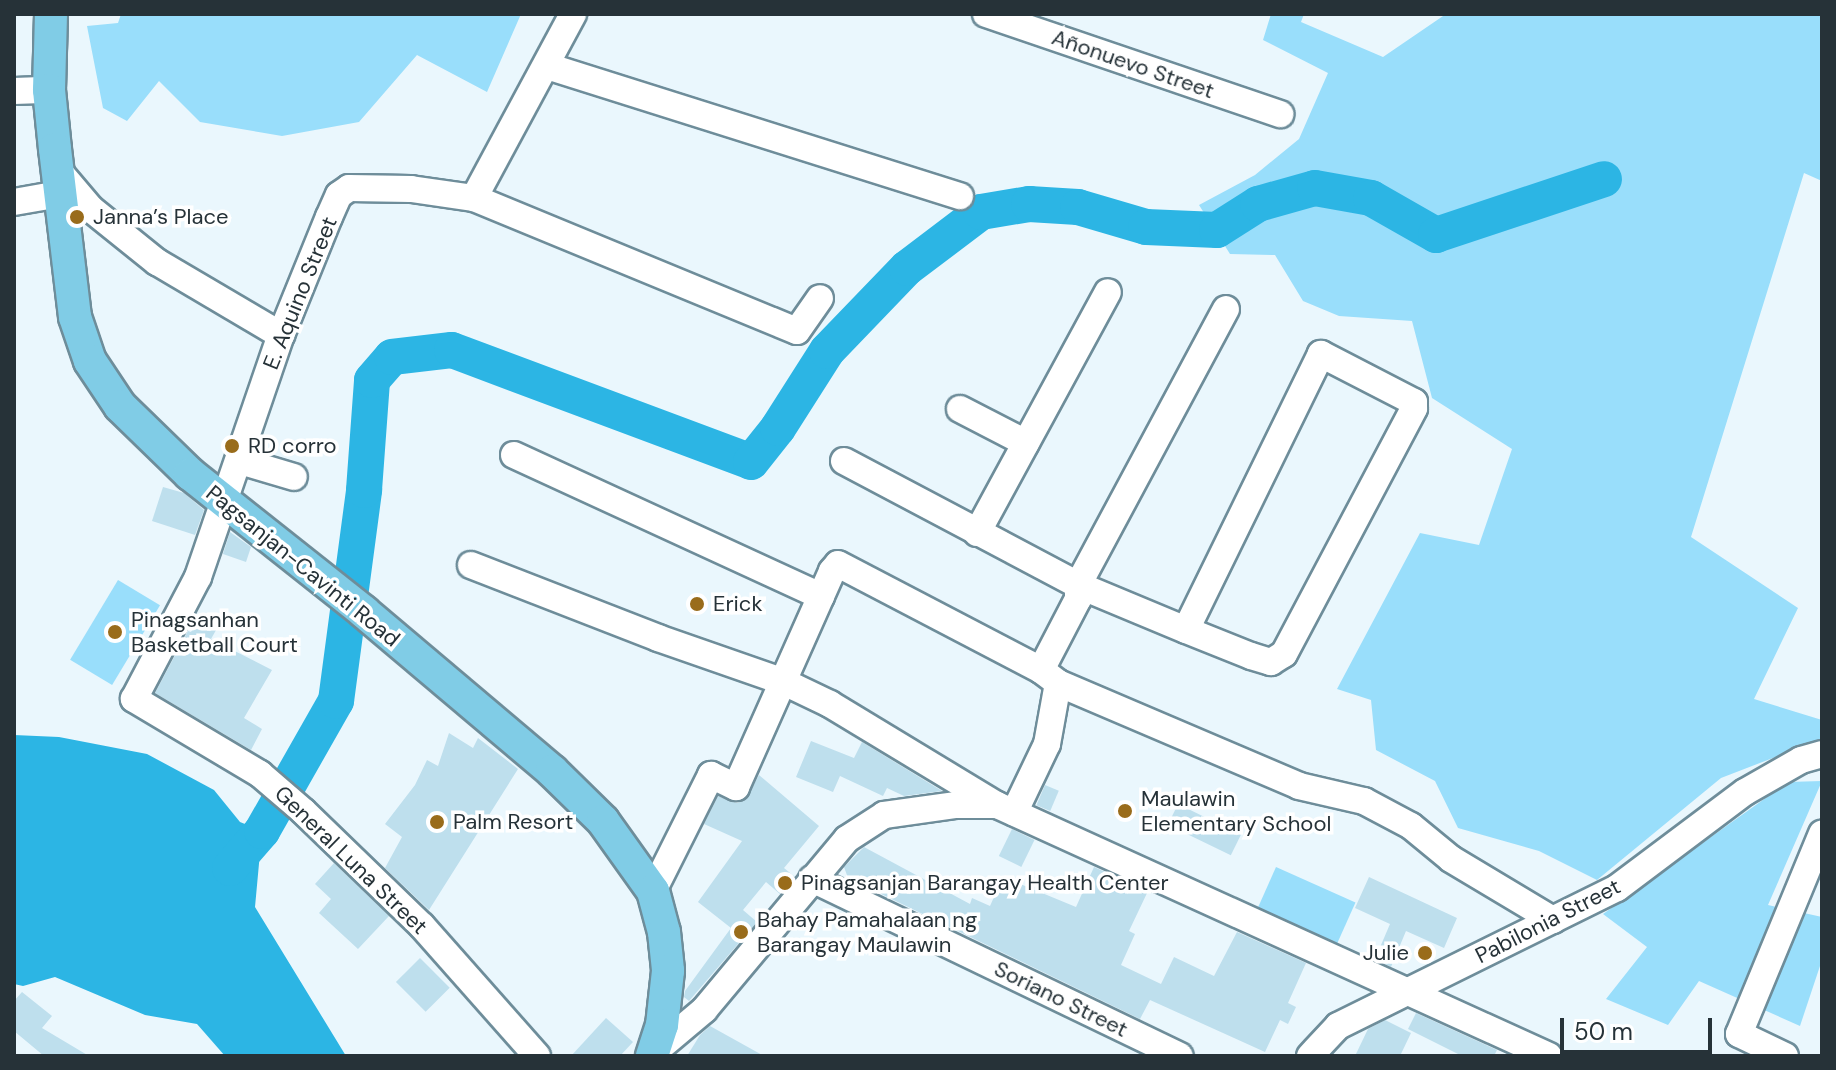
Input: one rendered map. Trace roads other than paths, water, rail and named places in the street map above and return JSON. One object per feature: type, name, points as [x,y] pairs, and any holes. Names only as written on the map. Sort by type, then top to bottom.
[{"type":"main road","name":"Pagsanjan-Cavinti Road","points":[[51,14],[49,90],[59,182],[75,317],[90,361],[120,406],[145,434],[225,504],[364,612],[552,771],[603,821],[653,891],[664,932],[668,971],[662,1025],[653,1054]]},
{"type":"street","points":[[474,198],[573,14]]},
{"type":"street","name":"Añonuevo Street","points":[[986,14],[1055,25],[1280,114]]},
{"type":"street","points":[[547,66],[960,196]]},
{"type":"street","points":[[14,91],[49,90]]},
{"type":"street","points":[[14,202],[59,182],[157,262],[281,335]]},
{"type":"street","name":"E. Aquino Street","points":[[134,699],[198,577],[281,335],[339,195],[349,188],[369,185],[474,198],[797,331],[820,298]]},
{"type":"street","points":[[977,533],[1108,292]]},
{"type":"street","points":[[1005,809],[1047,744],[1049,676],[1078,599],[1078,585],[1226,309]]},
{"type":"street","points":[[844,461],[1078,585],[1186,630],[1271,662],[1284,654],[1414,408],[1414,402],[1321,354],[1186,630]]},
{"type":"street","points":[[960,409],[1026,443]]},
{"type":"street","points":[[514,455],[821,596]]},
{"type":"street","points":[[240,461],[294,477]]},
{"type":"street","points":[[471,565],[658,638],[784,682],[830,704],[1005,809],[1549,1056]]},
{"type":"street","points":[[653,891],[711,775],[736,787],[832,571],[843,565],[1049,676],[1299,786],[1364,801],[1411,826],[1451,859],[1553,920]]},
{"type":"street","name":"General Luna Street","points":[[134,699],[260,774],[303,811],[422,926],[537,1056]]},
{"type":"street","name":"Pabilonia Street","points":[[1310,1056],[1338,1026],[1404,990],[1617,888],[1745,792],[1801,760],[1822,754]]},
{"type":"street","points":[[653,1054],[704,1010],[847,839],[884,815],[956,805],[1005,809]]},
{"type":"street","points":[[1785,1056],[1739,1034],[1822,834]]},
{"type":"street","name":"Soriano Street","points":[[812,879],[1180,1056]]},
{"type":"waterway","points":[[230,868],[262,831],[336,701],[364,490],[372,380],[392,357],[452,350],[751,462],[778,428],[827,351],[907,268],[981,212],[1029,204],[1078,207],[1146,227],[1217,230],[1258,204],[1315,188],[1371,198],[1436,235],[1604,179]]},
{"type":"place","name":"Janna’s Place","points":[[77,217]]},
{"type":"place","name":"RD corro","points":[[232,446]]},
{"type":"place","name":"Erick","points":[[697,604]]},
{"type":"place","name":"Pinagsanhan Basketball Court","points":[[115,632]]},
{"type":"place","name":"Maulawin Elementary School","points":[[1125,811]]},
{"type":"place","name":"Palm Resort","points":[[437,822]]},
{"type":"place","name":"Pinagsanjan Barangay Health Center","points":[[785,883]]},
{"type":"place","name":"Bahay Pamahalaan ng Barangay Maulawin","points":[[741,932]]},
{"type":"place","name":"Julie","points":[[1425,953]]}]
